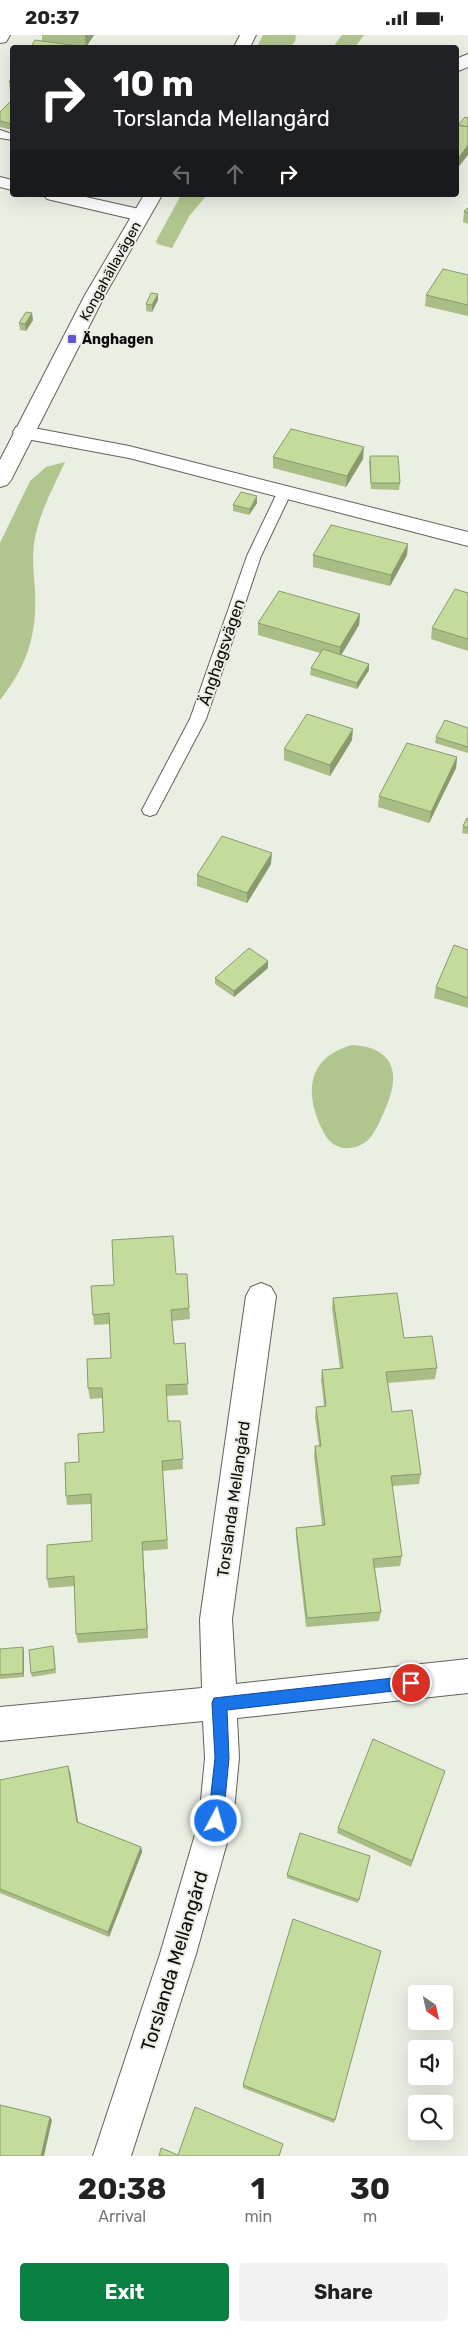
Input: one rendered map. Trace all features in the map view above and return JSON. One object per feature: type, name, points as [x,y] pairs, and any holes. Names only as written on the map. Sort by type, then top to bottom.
[{"type":"street","points":[[62,197],[141,215]]},
{"type":"street","name":"Kongahällavägen","points":[[0,481],[23,432],[95,295],[152,197]]},
{"type":"street","points":[[23,432],[84,442],[285,491],[468,539]]},
{"type":"street","name":"Torslanda Mellangård","points":[[112,2156],[178,1954],[216,1821],[222,1758],[216,1619],[261,1296]]},
{"type":"street","points":[[0,1724],[468,1676]]},
{"type":"lane","name":"Änghagsvägen","points":[[150,810],[198,719],[254,556],[285,491]]},
{"type":"green space","points":[[263,35],[296,35],[295,42],[292,45],[258,45]]},
{"type":"green space","points":[[342,35],[364,35],[356,45],[334,45]]},
{"type":"green space","points":[[180,197],[205,197],[190,215],[172,248],[157,244],[156,241]]},
{"type":"green space","points":[[65,462],[46,502],[36,533],[33,555],[35,606],[29,648],[18,674],[0,700],[0,543],[30,481],[46,467]]},
{"type":"green space","points":[[352,1045],[376,1050],[384,1056],[390,1063],[393,1072],[393,1082],[387,1105],[372,1135],[357,1147],[344,1148],[338,1147],[324,1133],[313,1105],[312,1091],[313,1079],[325,1059],[337,1051]]},
{"type":"building","points":[[35,40],[71,45],[32,45]]},
{"type":"building","points":[[10,102],[10,124],[0,121],[0,112]]},
{"type":"building","points":[[465,117],[468,118],[468,127],[459,124]]},
{"type":"building","points":[[459,126],[468,127],[468,145],[459,157]]},
{"type":"building","points":[[443,269],[468,275],[468,305],[426,295]]},
{"type":"building","points":[[151,293],[158,294],[152,305],[146,304]]},
{"type":"building","points":[[26,312],[32,313],[25,324],[19,323]]},
{"type":"building","points":[[291,429],[364,447],[347,476],[273,457]]},
{"type":"building","points":[[370,456],[398,456],[400,483],[371,483]]},
{"type":"building","points":[[241,492],[257,496],[250,509],[233,505]]},
{"type":"building","points":[[331,525],[408,544],[391,575],[313,555]]},
{"type":"building","points":[[455,589],[468,593],[468,639],[432,628]]},
{"type":"building","points":[[279,591],[360,614],[340,647],[258,623]]},
{"type":"building","points":[[323,649],[369,664],[357,683],[311,668]]},
{"type":"building","points":[[307,714],[353,729],[330,765],[284,749]]},
{"type":"building","points":[[445,720],[468,728],[468,747],[436,737]]},
{"type":"building","points":[[407,743],[457,757],[431,812],[379,796]]},
{"type":"building","points":[[468,819],[468,828],[463,826]]},
{"type":"building","points":[[222,836],[272,853],[247,893],[197,875]]},
{"type":"building","points":[[454,945],[468,950],[468,998],[436,987]]},
{"type":"building","points":[[249,948],[268,961],[234,991],[215,978]]},
{"type":"building","points":[[173,1236],[176,1274],[187,1274],[189,1308],[171,1310],[174,1344],[185,1343],[188,1384],[166,1385],[168,1421],[180,1421],[183,1459],[162,1461],[167,1540],[142,1542],[147,1629],[76,1634],[74,1576],[47,1579],[47,1545],[92,1541],[91,1494],[66,1496],[65,1463],[79,1462],[78,1434],[104,1432],[102,1388],[88,1388],[87,1359],[111,1358],[109,1313],[93,1315],[91,1286],[114,1285],[112,1240]]},
{"type":"building","points":[[397,1293],[404,1338],[432,1336],[437,1368],[386,1372],[392,1412],[412,1410],[421,1474],[391,1476],[402,1556],[373,1559],[381,1612],[307,1618],[296,1528],[325,1525],[315,1446],[321,1446],[316,1407],[326,1406],[322,1370],[343,1368],[333,1298]]},
{"type":"building","points":[[53,1646],[55,1669],[31,1673],[29,1650]]},
{"type":"building","points":[[23,1647],[23,1673],[0,1675],[0,1649]]},
{"type":"building","points":[[373,1739],[445,1771],[412,1861],[338,1828]]},
{"type":"building","points":[[68,1766],[77,1822],[141,1847],[108,1932],[0,1889],[0,1780]]},
{"type":"building","points":[[300,1833],[370,1856],[359,1900],[287,1875]]},
{"type":"building","points":[[293,1919],[381,1951],[335,2120],[243,2085]]},
{"type":"building","points":[[0,2105],[50,2117],[41,2156],[0,2156]]},
{"type":"building","points":[[195,2107],[283,2144],[279,2156],[159,2156],[161,2148],[178,2155]]},
{"type":"place","name":"Änghagen","points":[[72,339]]},
{"type":"route","points":[[216,1821],[222,1758],[219,1703],[411,1683]]}]
